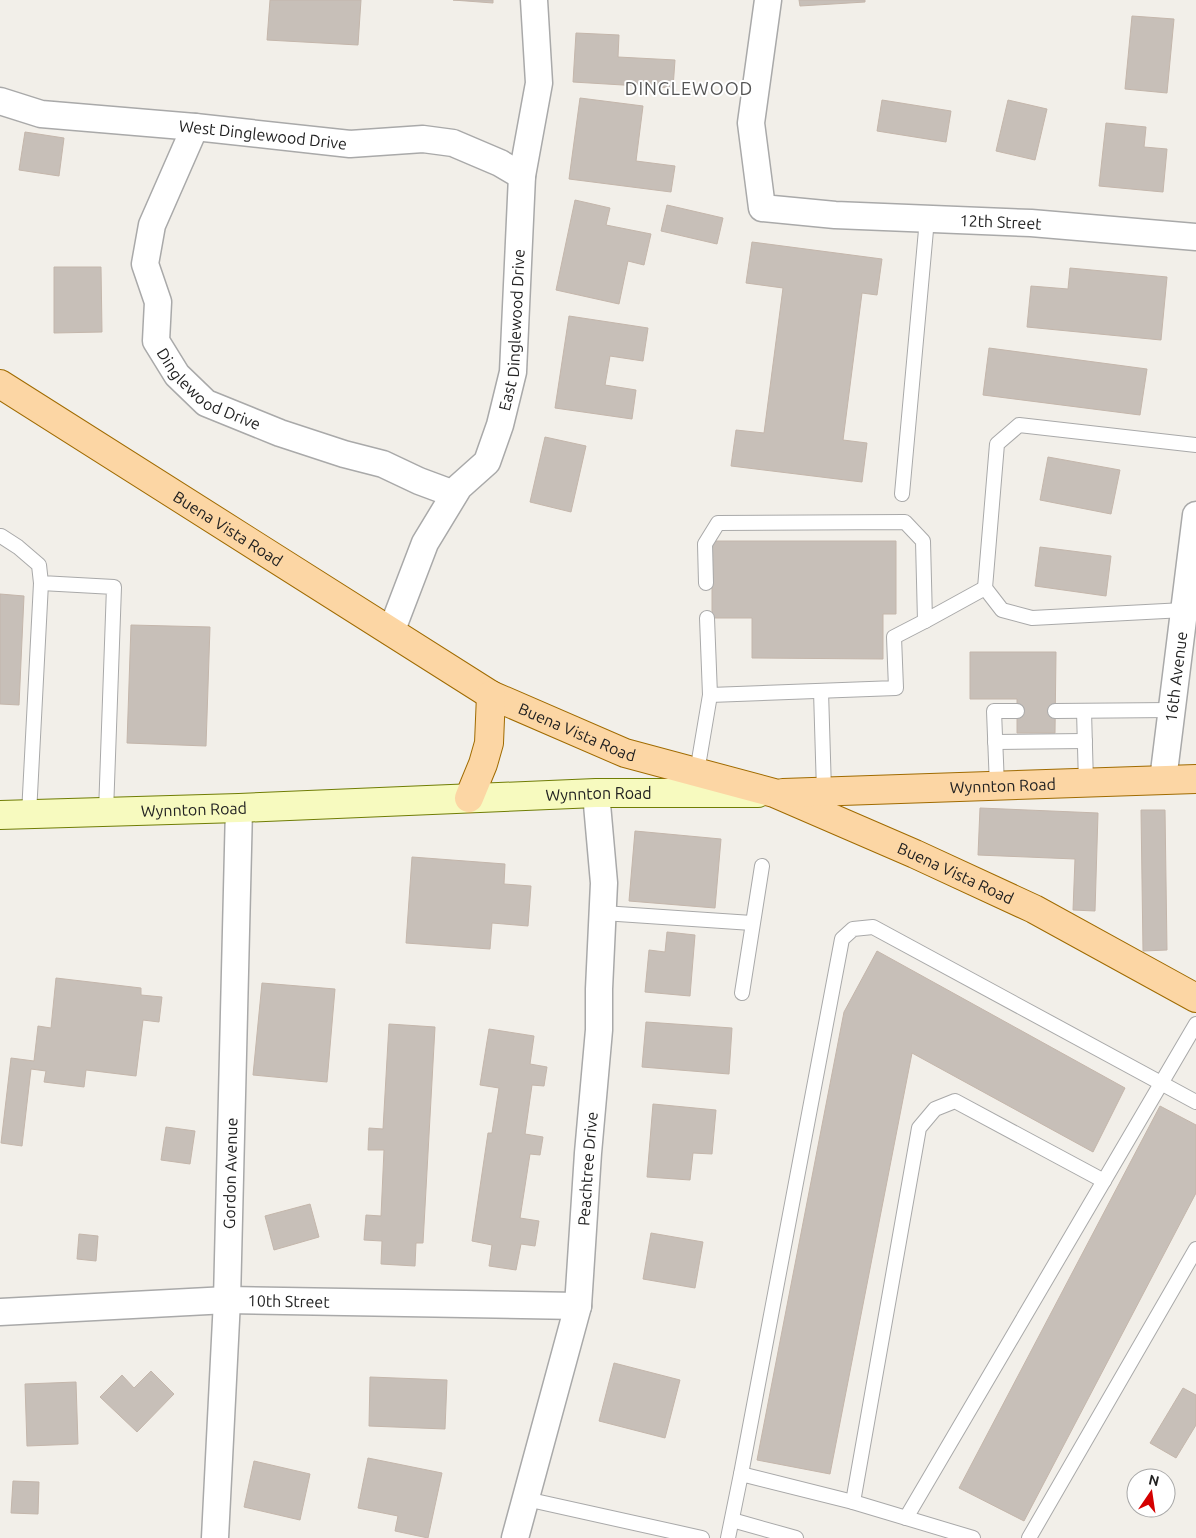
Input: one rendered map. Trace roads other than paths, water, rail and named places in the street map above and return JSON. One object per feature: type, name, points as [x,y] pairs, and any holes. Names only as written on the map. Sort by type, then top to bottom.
[{"type":"main road","name":"Buena Vista Road","points":[[0,384],[491,695],[625,753],[774,793],[915,854],[1034,910],[1196,998]]},
{"type":"main road","points":[[469,798],[483,764],[489,743],[491,695]]},
{"type":"main road","name":"Wynnton Road","points":[[0,815],[238,808],[596,793],[774,793],[1196,779]]},
{"type":"street","name":"East Dinglewood Drive","points":[[391,632],[425,543],[458,487],[487,462],[500,424],[514,372],[522,176],[539,83],[534,0]]},
{"type":"street","name":"12th Street","points":[[768,0],[751,124],[762,208],[835,215],[1031,223],[1196,237]]},
{"type":"street","name":"West Dinglewood Drive","points":[[0,101],[41,114],[195,127],[350,144],[423,139],[453,143],[500,163],[522,176]]},
{"type":"street","name":"Dinglewood Drive","points":[[195,127],[152,225],[145,264],[158,302],[156,342],[177,375],[206,403],[280,433],[344,454],[383,464],[419,481],[454,494]]},
{"type":"street","name":"16th Avenue","points":[[1163,780],[1196,515]]},
{"type":"street","name":"Peachtree Drive","points":[[515,1538],[578,1306],[588,1153],[599,1030],[604,883],[596,793]]},
{"type":"street","name":"Gordon Avenue","points":[[214,1538],[227,1300],[238,808]]},
{"type":"street","name":"10th Street","points":[[0,1312],[227,1300],[578,1306]]},
{"type":"lane","points":[[902,494],[928,219]]},
{"type":"lane","points":[[1184,610],[1032,618],[1002,610],[985,588],[997,444],[1019,425],[1196,444]]},
{"type":"lane","points":[[706,583],[705,544],[718,523],[905,522],[923,541],[925,621]]},
{"type":"lane","points":[[1,536],[18,547],[39,565],[41,583],[29,814]]},
{"type":"lane","points":[[41,583],[114,587],[106,765],[106,812]]},
{"type":"lane","points":[[710,695],[896,688],[894,637],[985,588]]},
{"type":"lane","points":[[697,772],[710,695],[707,618]]},
{"type":"lane","points":[[821,691],[824,791]]},
{"type":"lane","points":[[1084,710],[1086,783]]},
{"type":"lane","points":[[1055,711],[1171,710]]},
{"type":"lane","points":[[997,786],[994,711],[1017,711]]},
{"type":"lane","points":[[995,742],[1085,741]]},
{"type":"lane","points":[[742,993],[762,866]]},
{"type":"lane","points":[[603,913],[752,923]]},
{"type":"lane","points":[[728,1538],[742,1474],[842,939],[853,930],[873,927],[1196,1102]]},
{"type":"lane","points":[[906,1518],[1196,1024]]},
{"type":"lane","points":[[853,1502],[919,1128],[935,1109],[955,1101],[1104,1181]]},
{"type":"lane","points":[[1029,1538],[1196,1249]]},
{"type":"lane","points":[[742,1474],[853,1502],[973,1538]]},
{"type":"lane","points":[[526,1499],[702,1538]]},
{"type":"lane","points":[[732,1520],[796,1538]]},
{"type":"district","name":"DINGLEWOOD","points":[[689,88]]}]
